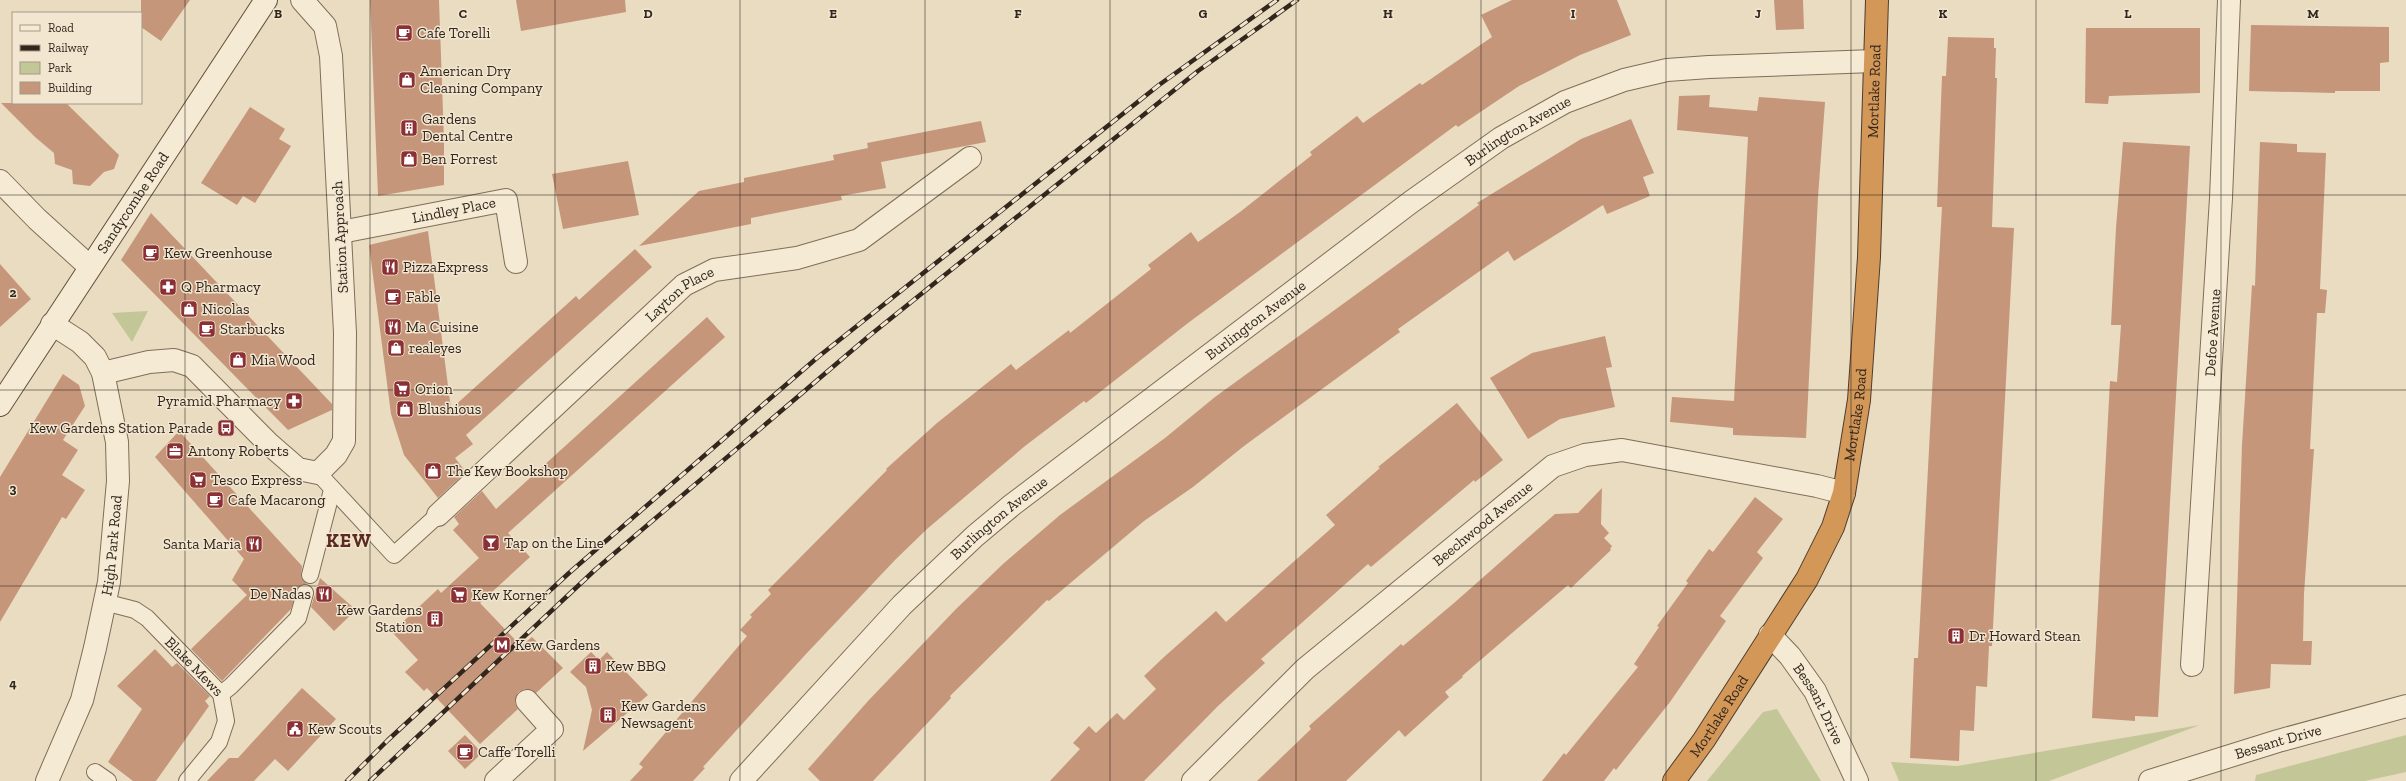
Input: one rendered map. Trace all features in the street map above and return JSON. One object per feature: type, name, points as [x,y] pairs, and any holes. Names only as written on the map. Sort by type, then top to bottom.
[{"type":"highway","name":"Mortlake Road","points":[[1674,781],[1704,740],[1807,579],[1833,527],[1844,493],[1859,400],[1869,257],[1877,0]]},
{"type":"street","name":"Sandycombe Road","points":[[0,405],[266,0]]},
{"type":"street","name":"Station Approach","points":[[302,0],[325,26],[331,56],[341,232],[346,382],[344,441],[336,455],[316,477]]},
{"type":"street","name":"Defoe Avenue","points":[[2192,665],[2220,198],[2229,0]]},
{"type":"street","name":"Burlington Avenue","points":[[741,781],[902,605],[980,532],[1012,505],[1411,202],[1501,138],[1536,117],[1595,89],[1624,80],[1667,70],[1874,61]]},
{"type":"street","name":"Layton Place","points":[[438,515],[684,285],[714,270],[797,258],[859,240],[970,158]]},
{"type":"street","points":[[0,181],[36,219],[90,267]]},
{"type":"street","name":"Lindley Place","points":[[341,232],[506,200],[516,262]]},
{"type":"street","name":"High Park Road","points":[[47,781],[82,700],[109,582],[118,481],[117,442],[103,373],[95,357],[80,342],[52,324]]},
{"type":"street","points":[[103,373],[149,362],[174,360],[192,366],[268,443],[316,477]]},
{"type":"street","name":"Beechwood Avenue","points":[[1193,781],[1305,669],[1553,466],[1585,455],[1622,450],[1818,486],[1844,493]]},
{"type":"street","name":"Bessant Drive","points":[[1770,635],[1790,656],[1815,691],[1857,781]]},
{"type":"street","points":[[496,781],[552,729],[527,701]]},
{"type":"street","name":"Bessant Drive","points":[[2150,781],[2278,741],[2406,706]]},
{"type":"lane","points":[[316,477],[394,555],[438,515]]},
{"type":"lane","points":[[310,575],[316,477]]},
{"type":"lane","points":[[221,694],[231,686],[298,618],[305,593]]},
{"type":"lane","name":"Blake Mews","points":[[104,602],[135,610],[148,618],[221,694],[226,721],[219,742],[187,781]]},
{"type":"green space","points":[[148,311],[132,342],[112,313]]},
{"type":"green space","points":[[1777,709],[1821,781],[1707,781],[1763,712]]},
{"type":"green space","points":[[2200,725],[2049,781],[1899,781],[1891,762],[1957,766]]},
{"type":"green space","points":[[2406,735],[2406,772],[2365,781],[2255,781],[2256,775]]},
{"type":"building","points":[[141,0],[190,0],[161,41],[142,28]]},
{"type":"building","points":[[370,0],[439,0],[444,185],[378,196]]},
{"type":"building","points":[[516,0],[625,0],[626,12],[521,31]]},
{"type":"building","points":[[1512,0],[1617,0],[1631,35],[1580,55],[1519,86],[1458,127],[1456,125],[1188,323],[1086,403],[1084,401],[1025,446],[927,529],[895,560],[806,654],[703,767],[705,768],[693,781],[630,781],[643,767],[639,764],[747,636],[740,630],[752,617],[750,615],[771,594],[768,590],[887,470],[886,469],[937,423],[1011,364],[1016,370],[1069,330],[1070,333],[1151,269],[1148,265],[1191,232],[1198,242],[1240,212],[1312,155],[1310,152],[1357,116],[1363,123],[1420,83],[1422,85],[1492,37],[1481,15]]},
{"type":"building","points":[[1774,0],[1803,0],[1804,29],[1776,30]]},
{"type":"building","points":[[2251,25],[2389,27],[2389,62],[2380,63],[2380,91],[2335,91],[2335,93],[2249,91]]},
{"type":"building","points":[[2086,28],[2200,28],[2200,93],[2109,96],[2108,104],[2085,103]]},
{"type":"building","points":[[1948,37],[1994,38],[1994,48],[1996,48],[1995,78],[1997,78],[1992,227],[2014,228],[1992,646],[1989,646],[1987,687],[1976,686],[1974,731],[1960,730],[1959,761],[1910,758],[1914,658],[1918,658],[1942,207],[1937,207],[1942,76],[1946,76]]},
{"type":"building","points":[[1710,95],[1709,107],[1757,111],[1759,97],[1825,102],[1818,197],[1806,438],[1733,435],[1733,428],[1670,422],[1672,397],[1734,401],[1748,137],[1677,130],[1679,96]]},
{"type":"building","points":[[1,103],[67,104],[119,155],[114,169],[104,172],[90,186],[73,184],[72,170],[55,164],[54,153],[35,137]]},
{"type":"building","points":[[250,107],[285,129],[279,139],[291,146],[255,203],[243,196],[237,205],[201,183]]},
{"type":"building","points":[[1631,119],[1654,173],[1643,177],[1650,196],[1607,214],[1603,205],[1514,261],[1508,251],[1398,329],[1400,332],[1244,446],[1193,487],[1144,521],[1049,601],[1047,600],[950,696],[951,698],[873,781],[820,781],[808,769],[868,701],[956,609],[1003,564],[1060,515],[1165,438],[1215,397],[1479,205],[1477,203],[1581,139]]},
{"type":"building","points":[[981,121],[986,142],[881,162],[886,188],[841,196],[842,200],[751,218],[751,224],[639,246],[699,191],[744,182],[744,178],[834,160],[833,155],[868,148],[867,143]]},
{"type":"building","points":[[2123,142],[2190,146],[2158,717],[2135,716],[2135,721],[2092,718],[2110,381],[2117,382],[2121,325],[2111,325],[2116,228]]},
{"type":"building","points":[[2260,142],[2297,144],[2297,152],[2326,153],[2320,289],[2327,290],[2325,313],[2317,313],[2310,449],[2314,449],[2304,594],[2303,641],[2312,641],[2311,665],[2271,664],[2270,688],[2234,694],[2242,445],[2252,285],[2255,286]]},
{"type":"building","points":[[628,161],[639,215],[563,229],[552,174]]},
{"type":"building","points":[[151,213],[332,404],[332,410],[288,430],[121,260]]},
{"type":"building","points":[[428,231],[451,409],[576,296],[579,300],[635,249],[652,267],[466,435],[473,444],[455,458],[466,472],[438,498],[404,455],[391,414],[369,245]]},
{"type":"building","points":[[0,264],[31,299],[0,327]]},
{"type":"building","points":[[707,317],[725,337],[508,533],[530,557],[480,603],[521,646],[532,637],[563,668],[536,693],[525,689],[518,692],[515,703],[518,709],[480,744],[427,688],[424,691],[405,672],[418,660],[392,632],[438,589],[441,593],[479,558],[453,530],[459,524],[454,517],[482,491],[496,509]]},
{"type":"building","points":[[1605,336],[1612,367],[1606,368],[1615,407],[1560,419],[1528,439],[1490,378],[1532,353]]},
{"type":"building","points":[[63,374],[79,385],[85,406],[63,440],[78,450],[62,475],[85,490],[66,519],[62,517],[0,622],[0,477]]},
{"type":"building","points":[[1457,403],[1503,460],[1475,482],[1474,480],[1371,567],[1368,564],[1261,659],[1265,663],[1218,706],[1144,781],[1050,781],[1080,749],[1073,743],[1089,726],[1096,733],[1117,713],[1124,720],[1156,689],[1144,676],[1216,611],[1226,622],[1335,525],[1326,515],[1380,468],[1378,467]]},
{"type":"building","points":[[179,431],[302,566],[301,577],[307,584],[298,587],[291,609],[222,681],[191,649],[247,595],[232,580],[244,559],[155,457]]},
{"type":"building","points":[[1602,488],[1601,524],[1609,533],[1604,538],[1612,546],[1610,549],[1611,550],[1571,588],[1568,585],[1462,676],[1463,677],[1445,692],[1449,697],[1405,737],[1399,730],[1346,781],[1257,781],[1311,729],[1309,726],[1401,644],[1403,646],[1454,603],[1555,514],[1578,513]]},
{"type":"building","points":[[1755,497],[1783,519],[1757,552],[1763,558],[1720,616],[1726,621],[1670,702],[1616,770],[1614,768],[1604,781],[1542,781],[1564,753],[1566,755],[1638,667],[1634,664],[1659,627],[1657,626],[1688,583],[1686,581],[1709,549],[1713,552]]},
{"type":"building","points":[[320,578],[356,610],[334,631],[311,607]]},
{"type":"building","points":[[155,649],[172,667],[177,663],[210,696],[205,701],[209,706],[156,781],[133,781],[108,762],[142,709],[117,686]]},
{"type":"building","points":[[591,652],[599,660],[607,652],[648,695],[583,751],[592,710],[586,687],[570,672]]},
{"type":"building","name":"Kew Scouts","points":[[302,688],[336,719],[288,771],[275,759],[254,781],[207,781],[229,758],[238,758]]},
{"type":"building","name":"Caffe Torelli","points":[[465,735],[482,753],[465,769],[448,751]]},
{"type":"railway","points":[[347,781],[388,740],[569,573],[818,357],[1159,85],[1277,0]]},
{"type":"railway","points":[[370,781],[596,569],[869,336],[1198,71],[1297,0]]},
{"type":"place","name":"Cafe Torelli","points":[[404,33]]},
{"type":"place","name":"American Dry Cleaning Company","points":[[407,80]]},
{"type":"place","name":"Gardens Dental Centre","points":[[409,128]]},
{"type":"place","name":"Ben Forrest","points":[[409,159]]},
{"type":"place","name":"Kew Greenhouse","points":[[151,253]]},
{"type":"place","name":"PizzaExpress","points":[[390,267]]},
{"type":"place","name":"Q Pharmacy","points":[[168,287]]},
{"type":"place","name":"Fable","points":[[393,297]]},
{"type":"place","name":"Nicolas","points":[[189,309]]},
{"type":"place","name":"Ma Cuisine","points":[[393,327]]},
{"type":"place","name":"Starbucks","points":[[207,329]]},
{"type":"place","name":"realeyes","points":[[396,348]]},
{"type":"place","name":"Mia Wood","points":[[238,360]]},
{"type":"place","name":"Orion","points":[[402,389]]},
{"type":"place","name":"Pyramid Pharmacy","points":[[294,401]]},
{"type":"place","name":"Blushious","points":[[405,409]]},
{"type":"place","name":"Kew Gardens Station Parade","points":[[226,428]]},
{"type":"place","name":"Antony Roberts","points":[[175,451]]},
{"type":"place","name":"The Kew Bookshop","points":[[433,471]]},
{"type":"place","name":"Tesco Express","points":[[198,480]]},
{"type":"place","name":"Cafe Macarong","points":[[215,500]]},
{"type":"place","name":"Tap on the Line","points":[[491,543]]},
{"type":"place","name":"Santa Maria","points":[[254,544]]},
{"type":"place","name":"De Nadas","points":[[324,594]]},
{"type":"place","name":"Kew Korner","points":[[459,595]]},
{"type":"place","name":"Kew Gardens Station","points":[[435,619]]},
{"type":"place","name":"Dr Howard Stean","points":[[1956,636]]},
{"type":"place","name":"Kew Gardens","points":[[502,645]]},
{"type":"place","name":"Kew BBQ","points":[[593,666]]},
{"type":"place","name":"Kew Gardens Newsagent","points":[[608,715]]},
{"type":"place","name":"Kew Scouts","points":[[295,729]]},
{"type":"place","name":"Caffe Torelli","points":[[465,752]]},
{"type":"district","name":"KEW","points":[[349,540]]}]
